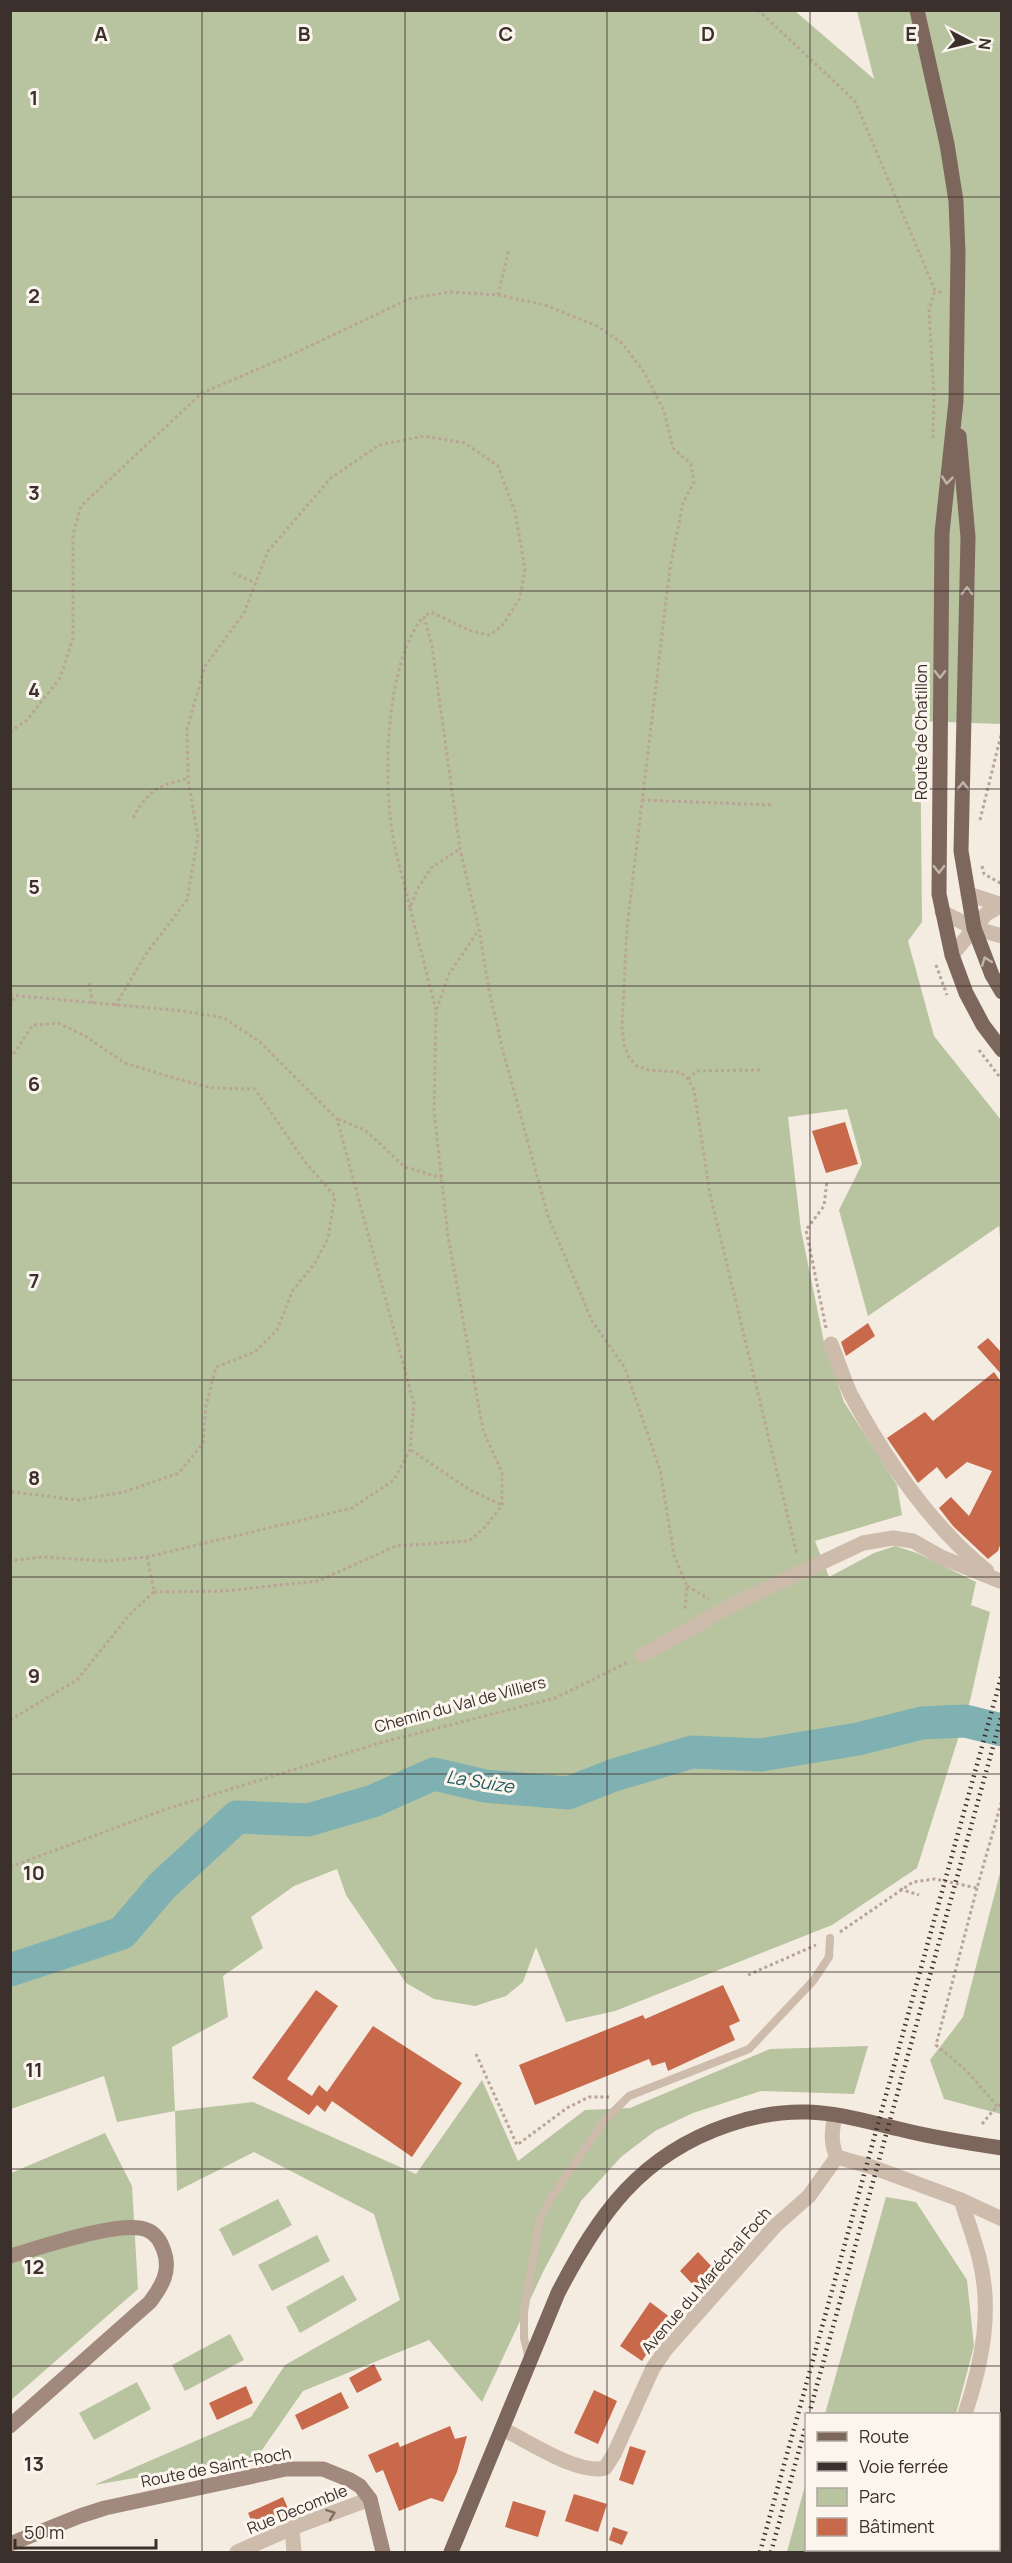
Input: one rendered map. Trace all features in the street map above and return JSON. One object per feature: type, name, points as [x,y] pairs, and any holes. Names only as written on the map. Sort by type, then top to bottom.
[{"type":"main road","name":"Route de Chatillon","points":[[917,10],[947,144],[956,201],[958,299],[956,401],[942,533],[939,894],[952,955],[966,993],[983,1025],[1002,1050]]},
{"type":"main road","name":"Route de Chatillon","points":[[956,401],[968,537],[962,851],[974,928],[992,975],[1002,992]]},
{"type":"main road","points":[[451,2553],[558,2293],[591,2235],[624,2192],[659,2158],[696,2137],[745,2119],[786,2112],[835,2115],[950,2140],[1002,2148]]},
{"type":"main road","points":[[10,2256],[114,2228],[134,2227],[148,2230],[159,2240],[165,2253],[167,2270],[161,2287],[150,2302],[10,2426]]},
{"type":"main road","name":"Route de Saint-Roch","points":[[10,2544],[105,2508],[285,2469],[308,2468],[339,2473],[360,2486],[370,2499]]},
{"type":"main road","points":[[370,2499],[383,2553]]},
{"type":"street","points":[[968,894],[1002,905]]},
{"type":"street","points":[[952,955],[986,914],[1002,905]]},
{"type":"street","points":[[942,912],[974,928],[1002,936]]},
{"type":"street","points":[[831,1344],[850,1394],[899,1474],[957,1547],[1001,1581]]},
{"type":"street","points":[[643,1655],[694,1625],[862,1543],[893,1538],[913,1541],[941,1557],[1001,1581]]},
{"type":"street","points":[[835,2115],[832,2135],[833,2148],[837,2157],[872,2167],[961,2200],[1002,2219]]},
{"type":"street","name":"Avenue du Maréchal Foch","points":[[503,2429],[579,2467],[595,2471],[605,2468],[614,2454],[653,2368],[666,2349],[775,2226],[809,2196],[837,2157]]},
{"type":"street","points":[[961,2200],[979,2258],[986,2302],[983,2348],[978,2376],[966,2413]]},
{"type":"street","name":"Rue Decomble","points":[[237,2553],[292,2528],[370,2499]]},
{"type":"street","points":[[292,2528],[294,2553]]},
{"type":"lane","points":[[530,2360],[524,2338],[524,2312],[540,2219],[551,2198],[603,2122],[629,2096],[749,2049],[813,1981],[829,1956],[830,1938]]},
{"type":"path","points":[[758,10],[855,101],[935,290],[958,299]]},
{"type":"path","points":[[498,295],[509,250]]},
{"type":"path","points":[[10,732],[27,720],[60,678],[73,638],[73,535],[81,506],[202,393],[303,350],[409,300],[449,292],[498,295],[545,305],[597,326],[622,343],[644,372],[664,411],[673,448],[691,464],[694,482],[683,503],[670,568],[627,927],[622,1027],[624,1044],[628,1059],[637,1066],[649,1071],[680,1072],[688,1079],[694,1090],[712,1204],[793,1545],[803,1571]]},
{"type":"path","points":[[10,1720],[76,1680],[130,1614],[154,1592],[226,1591],[318,1581],[396,1546],[470,1541],[486,1526],[501,1505],[502,1473],[483,1430],[448,1236],[434,1111],[436,1011],[392,831],[387,759],[396,684],[404,649],[416,625],[431,612],[471,631],[490,635],[502,626],[520,598],[525,569],[515,512],[498,466],[465,443],[424,436],[379,445],[331,478],[267,551],[244,613],[205,666],[187,729],[188,779],[198,837],[187,900],[146,954],[116,1006]]},
{"type":"path","points":[[233,573],[255,583]]},
{"type":"path","points":[[424,616],[432,646],[460,849],[479,929],[489,990],[503,1051],[548,1216],[592,1321],[625,1368],[660,1470],[674,1555],[687,1586]]},
{"type":"path","points":[[979,823],[1002,731]]},
{"type":"path","points":[[133,818],[152,791],[169,782],[188,779]]},
{"type":"path","points":[[642,800],[773,805]]},
{"type":"path","points":[[410,908],[418,888],[431,868],[460,849]]},
{"type":"path","points":[[982,863],[984,874],[1002,884]]},
{"type":"path","points":[[436,1011],[449,974],[479,929]]},
{"type":"path","points":[[89,983],[93,1004]]},
{"type":"path","points":[[10,995],[184,1011],[224,1018],[260,1042],[337,1119],[365,1130],[405,1167],[442,1178]]},
{"type":"path","points":[[10,1005],[16,996]]},
{"type":"path","points":[[10,1059],[33,1025],[58,1023],[85,1036],[125,1063],[212,1088],[255,1089],[304,1162],[335,1196],[328,1238],[315,1263],[293,1290],[277,1330],[255,1352],[216,1367],[206,1406],[203,1443],[179,1473],[124,1492],[78,1500],[13,1492],[10,1494]]},
{"type":"path","points":[[688,1079],[697,1071],[762,1070]]},
{"type":"path","points":[[10,1561],[42,1557],[106,1561],[147,1557],[352,1508],[394,1480],[410,1450],[414,1404],[337,1119]]},
{"type":"path","points":[[827,1181],[824,1206],[806,1230],[821,1309],[831,1344]]},
{"type":"path","points":[[410,1450],[470,1490],[501,1505]]},
{"type":"path","points":[[147,1557],[154,1592]]},
{"type":"path","name":"Chemin du Val de Villiers","points":[[10,1867],[166,1809],[383,1742],[555,1698],[643,1655]]},
{"type":"path","points":[[997,2106],[967,2071],[936,2044],[1002,1800]]},
{"type":"path","points":[[748,1975],[830,1938],[878,1908],[900,1889],[913,1882],[935,1879],[977,1887]]},
{"type":"path","points":[[900,1889],[919,1895]]},
{"type":"path","points":[[476,2054],[517,2145],[567,2108],[589,2097],[629,2096]]},
{"type":"path","points":[[982,2124],[997,2106],[1002,2105]]},
{"type":"green space","points":[[10,11],[795,11],[874,79],[857,11],[1002,11],[1001,724],[920,721],[922,922],[908,941],[934,1036],[1001,1120],[1001,1248],[999,1226],[868,1316],[839,1210],[862,1164],[847,1109],[788,1117],[801,1230],[824,1342],[844,1402],[897,1485],[902,1515],[815,1541],[829,1577],[874,1553],[895,1546],[917,1553],[976,1582],[971,1605],[990,1612],[970,1701],[917,1868],[832,1925],[615,2011],[566,2022],[536,1947],[523,1982],[506,1996],[475,2006],[434,1999],[406,1983],[346,1895],[337,1869],[294,1886],[251,1917],[263,1948],[223,1976],[228,2017],[172,2047],[175,2111],[117,2122],[104,2076],[11,2109]]},
{"type":"green space","points":[[1001,1869],[1002,2114],[944,2099],[930,2060],[963,2017]]},
{"type":"green space","points":[[868,2046],[854,2094],[761,2091],[693,2113],[655,2131],[621,2157],[581,2201],[544,2270],[482,2402],[429,2340],[303,2391],[257,2457],[94,2485],[251,2417],[285,2365],[400,2300],[374,2214],[254,2152],[177,2191],[175,2111],[253,2102],[416,2174],[482,2080],[518,2161],[585,2110],[630,2108],[770,2049]]},
{"type":"green space","points":[[105,2133],[132,2186],[138,2289],[11,2400],[11,2173]]},
{"type":"green space","points":[[886,2197],[916,2202],[967,2280],[974,2346],[956,2413],[825,2413]]},
{"type":"green space","points":[[278,2199],[292,2225],[233,2256],[219,2229]]},
{"type":"green space","points":[[317,2235],[330,2261],[272,2291],[258,2265]]},
{"type":"green space","points":[[343,2275],[357,2300],[300,2333],[286,2307]]},
{"type":"green space","points":[[230,2334],[244,2360],[185,2391],[172,2365]]},
{"type":"green space","points":[[137,2382],[151,2409],[94,2440],[79,2413]]},
{"type":"green space","points":[[805,2486],[805,2551],[902,2551],[902,2552],[787,2552]]},
{"type":"building","points":[[845,1122],[858,1164],[826,1173],[812,1131]]},
{"type":"building","points":[[868,1323],[875,1336],[846,1356],[841,1342]]},
{"type":"building","points":[[988,1338],[1002,1353],[1002,1375],[977,1347]]},
{"type":"building","points":[[994,1372],[1002,1383],[1002,1540],[998,1551],[988,1559],[953,1526],[939,1508],[951,1497],[969,1516],[992,1471],[967,1462],[946,1479],[937,1467],[918,1483],[887,1438],[925,1412],[933,1421]]},
{"type":"building","points":[[723,1985],[740,2021],[729,2026],[735,2040],[668,2071],[665,2062],[652,2066],[649,2059],[535,2105],[519,2065],[643,2015],[645,2019]]},
{"type":"building","points":[[316,1990],[338,2006],[287,2079],[312,2096],[319,2085],[327,2092],[373,2026],[462,2083],[412,2157],[332,2101],[325,2112],[317,2105],[309,2115],[252,2078]]},
{"type":"building","points":[[698,2252],[715,2270],[697,2289],[680,2271]]},
{"type":"building","points":[[650,2302],[671,2318],[642,2361],[620,2346]]},
{"type":"building","points":[[374,2364],[382,2380],[357,2393],[349,2378]]},
{"type":"building","points":[[246,2386],[253,2403],[217,2420],[209,2403]]},
{"type":"building","points":[[594,2390],[617,2401],[598,2444],[574,2433]]},
{"type":"building","points":[[341,2392],[349,2408],[302,2430],[295,2415]]},
{"type":"building","points":[[450,2426],[455,2439],[467,2436],[457,2472],[443,2502],[431,2498],[399,2511],[383,2470],[376,2473],[368,2455],[398,2442],[400,2447]]},
{"type":"building","points":[[630,2446],[646,2451],[633,2485],[619,2480]]},
{"type":"building","points":[[574,2494],[607,2504],[598,2532],[565,2521]]},
{"type":"building","points":[[283,2497],[290,2513],[255,2529],[248,2513]]},
{"type":"building","points":[[513,2501],[546,2511],[538,2537],[505,2527]]},
{"type":"building","points":[[613,2527],[628,2532],[622,2545],[609,2540]]},
{"type":"waterway","name":"La Suize","points":[[10,1970],[122,1933],[162,1886],[237,1817],[308,1820],[373,1801],[434,1774],[485,1786],[568,1793],[614,1775],[692,1752],[761,1755],[858,1739],[922,1723],[965,1721],[1002,1730]]},
{"type":"railway","points":[[760,2552],[1002,1674]]},
{"type":"railway","points":[[809,2413],[1002,1714]]},
{"type":"railway","points":[[771,2552],[805,2429]]}]
